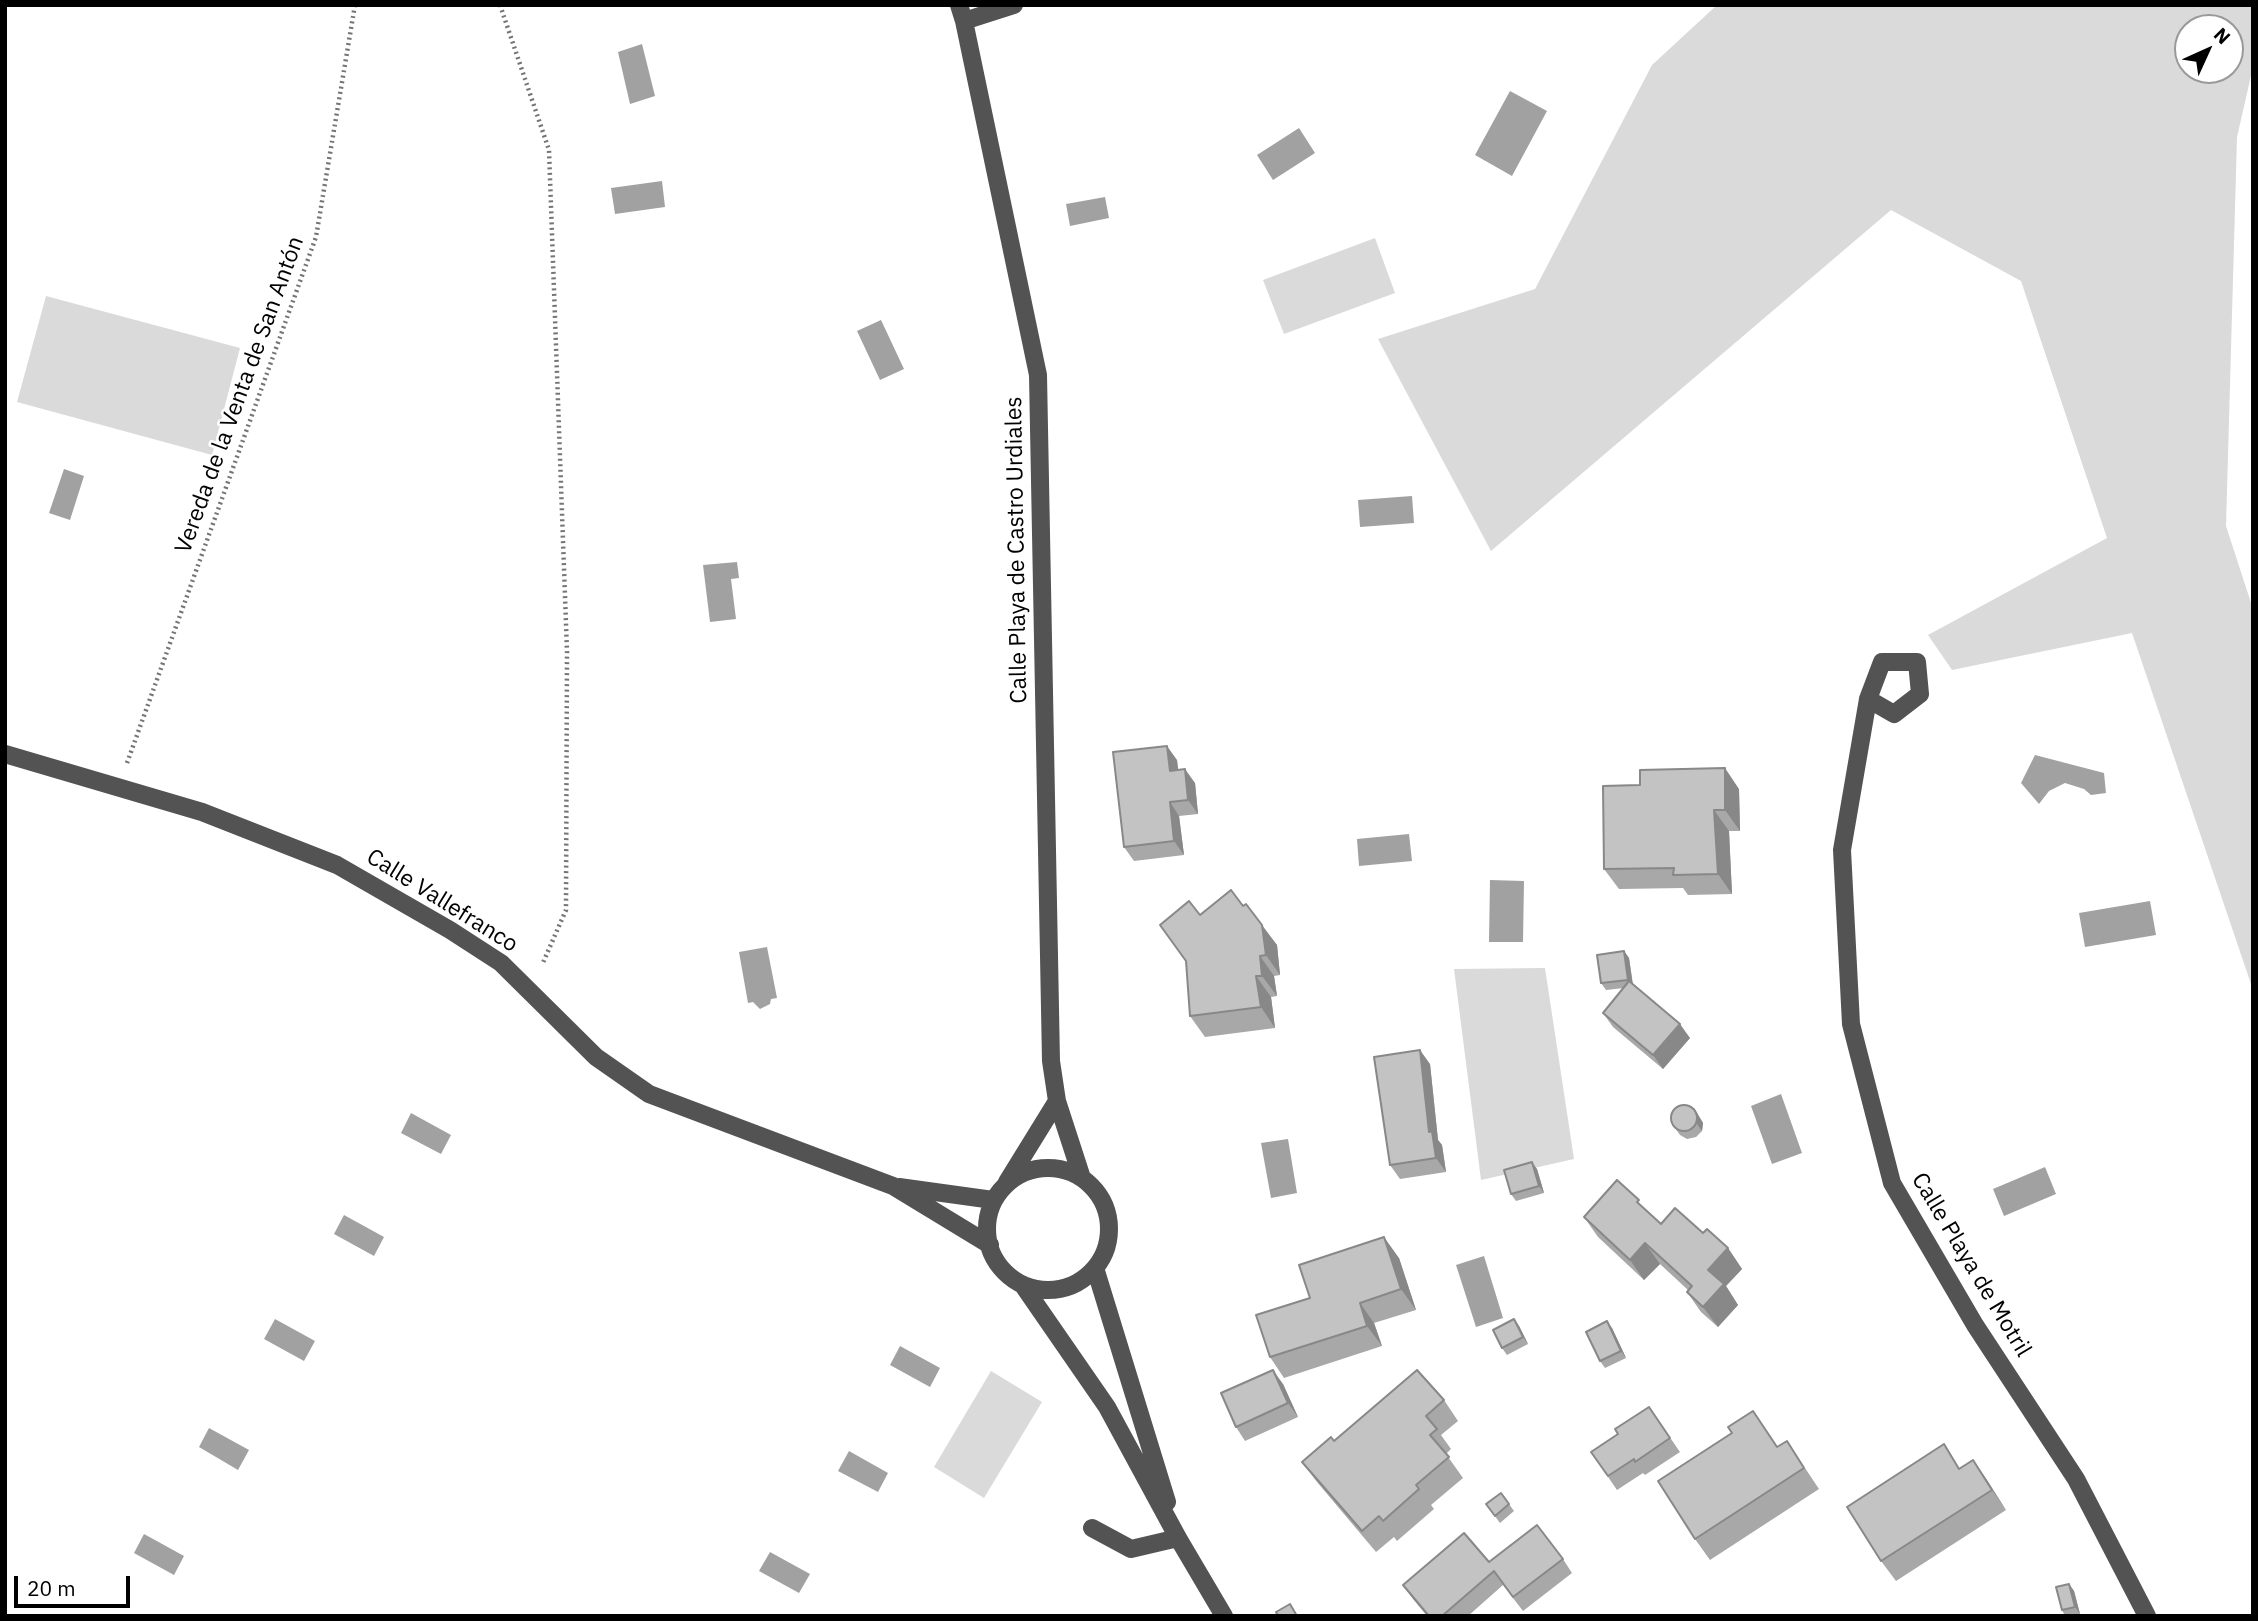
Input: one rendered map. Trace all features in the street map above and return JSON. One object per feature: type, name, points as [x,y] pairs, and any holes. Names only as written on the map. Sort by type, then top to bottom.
[{"type":"street","points":[[961,13],[1014,5]]},
{"type":"street","name":"Calle Playa de Castro Urdiales","points":[[961,13],[1038,375],[1051,1048],[1056,1101],[1082,1178]]},
{"type":"street","name":"Calle Playa de Motril","points":[[1868,699],[1842,850],[1851,1024],[1892,1183],[1975,1325],[2076,1479],[2147,1616]]},
{"type":"street","name":"Calle Vallefranco","points":[[5,754],[202,812],[337,865],[502,963],[596,1057],[649,1094],[892,1186],[990,1245]]},
{"type":"street","points":[[999,1193],[1021,1174],[1042,1168],[1063,1170],[1082,1178],[1097,1192],[1106,1210],[1109,1231],[1105,1250],[1095,1268],[1080,1281],[1062,1289],[1041,1290],[1022,1284],[1005,1273],[993,1256],[987,1237],[988,1217],[999,1193],[1056,1101]]},
{"type":"street","name":"Calle Vallefranco","points":[[892,1186],[999,1193]]},
{"type":"street","points":[[1095,1268],[1178,1538]]},
{"type":"street","points":[[1022,1284],[1107,1407],[1224,1616]]},
{"type":"street","points":[[1092,1528],[1131,1549],[1178,1538]]},
{"type":"path","name":"Vereda de la Venta de San Antón","points":[[118,787],[316,237],[355,5]]},
{"type":"path","points":[[500,5],[549,150],[566,638],[566,910],[530,992]]},
{"type":"shaded area","points":[[1717,5],[2253,5],[2253,67],[2237,137],[2226,526],[2253,609],[2253,990],[2132,633],[1952,670],[1928,635],[2107,538],[2021,281],[1891,210],[1491,551],[1378,339],[1535,289],[1652,65]]},
{"type":"shaded area","points":[[642,44],[655,96],[630,104],[618,52]]},
{"type":"shaded area","points":[[1510,91],[1547,111],[1512,176],[1475,155]]},
{"type":"shaded area","points":[[1299,128],[1315,153],[1273,180],[1257,155]]},
{"type":"shaded area","points":[[662,181],[665,207],[615,214],[611,188]]},
{"type":"shaded area","points":[[1105,197],[1109,218],[1070,226],[1066,204]]},
{"type":"shaded area","points":[[1375,238],[1395,293],[1284,334],[1263,280]]},
{"type":"shaded area","points":[[46,296],[240,348],[212,455],[17,402]]},
{"type":"shaded area","points":[[881,320],[904,369],[880,380],[857,331]]},
{"type":"shaded area","points":[[64,469],[84,476],[70,520],[49,513]]},
{"type":"shaded area","points":[[1412,496],[1414,523],[1360,527],[1358,500]]},
{"type":"shaded area","points":[[737,562],[739,578],[731,579],[736,619],[710,622],[703,565]]},
{"type":"shaded area","points":[[2035,755],[2104,773],[2106,793],[2091,795],[2084,789],[2065,783],[2049,791],[2039,804],[2021,783]]},
{"type":"shaded area","points":[[1409,834],[1412,861],[1359,866],[1357,839]]},
{"type":"shaded area","points":[[1490,880],[1524,881],[1523,942],[1489,942]]},
{"type":"shaded area","points":[[2150,901],[2156,935],[2085,947],[2079,913]]},
{"type":"shaded area","points":[[767,947],[777,998],[771,999],[770,1004],[760,1009],[753,1002],[748,1003],[739,952]]},
{"type":"shaded area","points":[[1545,968],[1574,1159],[1481,1180],[1454,969]]},
{"type":"shaded area","points":[[1781,1094],[1802,1153],[1772,1164],[1751,1106]]},
{"type":"shaded area","points":[[411,1113],[451,1135],[441,1154],[401,1133]]},
{"type":"shaded area","points":[[1288,1139],[1297,1193],[1271,1198],[1261,1143]]},
{"type":"shaded area","points":[[2045,1167],[2056,1194],[2004,1216],[1993,1189]]},
{"type":"shaded area","points":[[344,1215],[384,1237],[374,1256],[334,1234]]},
{"type":"shaded area","points":[[1484,1256],[1503,1318],[1476,1327],[1456,1265]]},
{"type":"shaded area","points":[[275,1319],[315,1341],[304,1361],[264,1339]]},
{"type":"shaded area","points":[[900,1346],[940,1368],[930,1387],[890,1365]]},
{"type":"shaded area","points":[[991,1371],[1042,1402],[984,1498],[934,1467]]},
{"type":"shaded area","points":[[209,1428],[249,1450],[238,1470],[199,1447]]},
{"type":"shaded area","points":[[849,1451],[888,1473],[878,1492],[838,1471]]},
{"type":"shaded area","points":[[144,1534],[184,1556],[174,1575],[134,1553]]},
{"type":"shaded area","points":[[770,1552],[810,1574],[799,1593],[759,1571]]},
{"type":"building","points":[[1167,746],[1170,771],[1185,769],[1188,800],[1170,802],[1174,841],[1124,847],[1113,752]]},
{"type":"building","points":[[1725,768],[1725,810],[1714,810],[1718,874],[1673,875],[1674,868],[1604,869],[1603,786],[1640,785],[1640,770]]},
{"type":"building","points":[[1231,890],[1262,925],[1266,955],[1260,956],[1262,976],[1256,976],[1261,1007],[1190,1016],[1186,961],[1160,925],[1189,901],[1200,915]]},
{"type":"building","points":[[1624,951],[1628,980],[1601,983],[1597,955]]},
{"type":"building","points":[[1629,981],[1680,1024],[1653,1055],[1603,1013]]},
{"type":"building","points":[[1420,1050],[1429,1132],[1432,1131],[1436,1158],[1390,1165],[1374,1057]]},
{"type":"building","points":[[1684,1105],[1693,1109],[1697,1118],[1693,1127],[1684,1131],[1675,1127],[1671,1118],[1675,1109]]},
{"type":"building","points":[[1532,1162],[1539,1186],[1511,1194],[1504,1170]]},
{"type":"building","points":[[1617,1180],[1661,1224],[1675,1208],[1703,1233],[1707,1229],[1728,1248],[1708,1270],[1724,1284],[1703,1307],[1687,1292],[1692,1286],[1645,1243],[1630,1260],[1584,1217]]},
{"type":"building","points":[[1384,1237],[1401,1289],[1360,1303],[1367,1326],[1270,1357],[1256,1315],[1310,1298],[1299,1265]]},
{"type":"building","points":[[1514,1319],[1523,1337],[1502,1348],[1493,1330]]},
{"type":"building","points":[[1607,1321],[1621,1351],[1600,1361],[1586,1332]]},
{"type":"building","points":[[1273,1370],[1288,1403],[1236,1427],[1221,1393]]},
{"type":"building","points":[[1417,1370],[1444,1400],[1426,1416],[1437,1429],[1430,1435],[1449,1457],[1416,1485],[1419,1489],[1383,1521],[1379,1516],[1362,1531],[1302,1462],[1331,1437],[1334,1441]]},
{"type":"building","points":[[1649,1407],[1670,1438],[1635,1462],[1634,1459],[1608,1476],[1591,1452],[1618,1434],[1615,1429]]},
{"type":"building","points":[[1753,1411],[1777,1447],[1787,1441],[1804,1468],[1695,1539],[1658,1481],[1732,1433],[1728,1427]]},
{"type":"building","points":[[1944,1444],[1959,1469],[1973,1460],[1992,1490],[1881,1561],[1847,1507]]},
{"type":"building","points":[[1501,1493],[1509,1504],[1495,1516],[1486,1504]]},
{"type":"building","points":[[1537,1525],[1563,1559],[1513,1597],[1494,1571],[1442,1616],[1429,1616],[1403,1585],[1464,1533],[1489,1562]]},
{"type":"building","points":[[2069,1584],[2075,1607],[2062,1610],[2056,1587]]},
{"type":"building","points":[[1290,1604],[1297,1616],[1278,1616],[1276,1612]]}]
